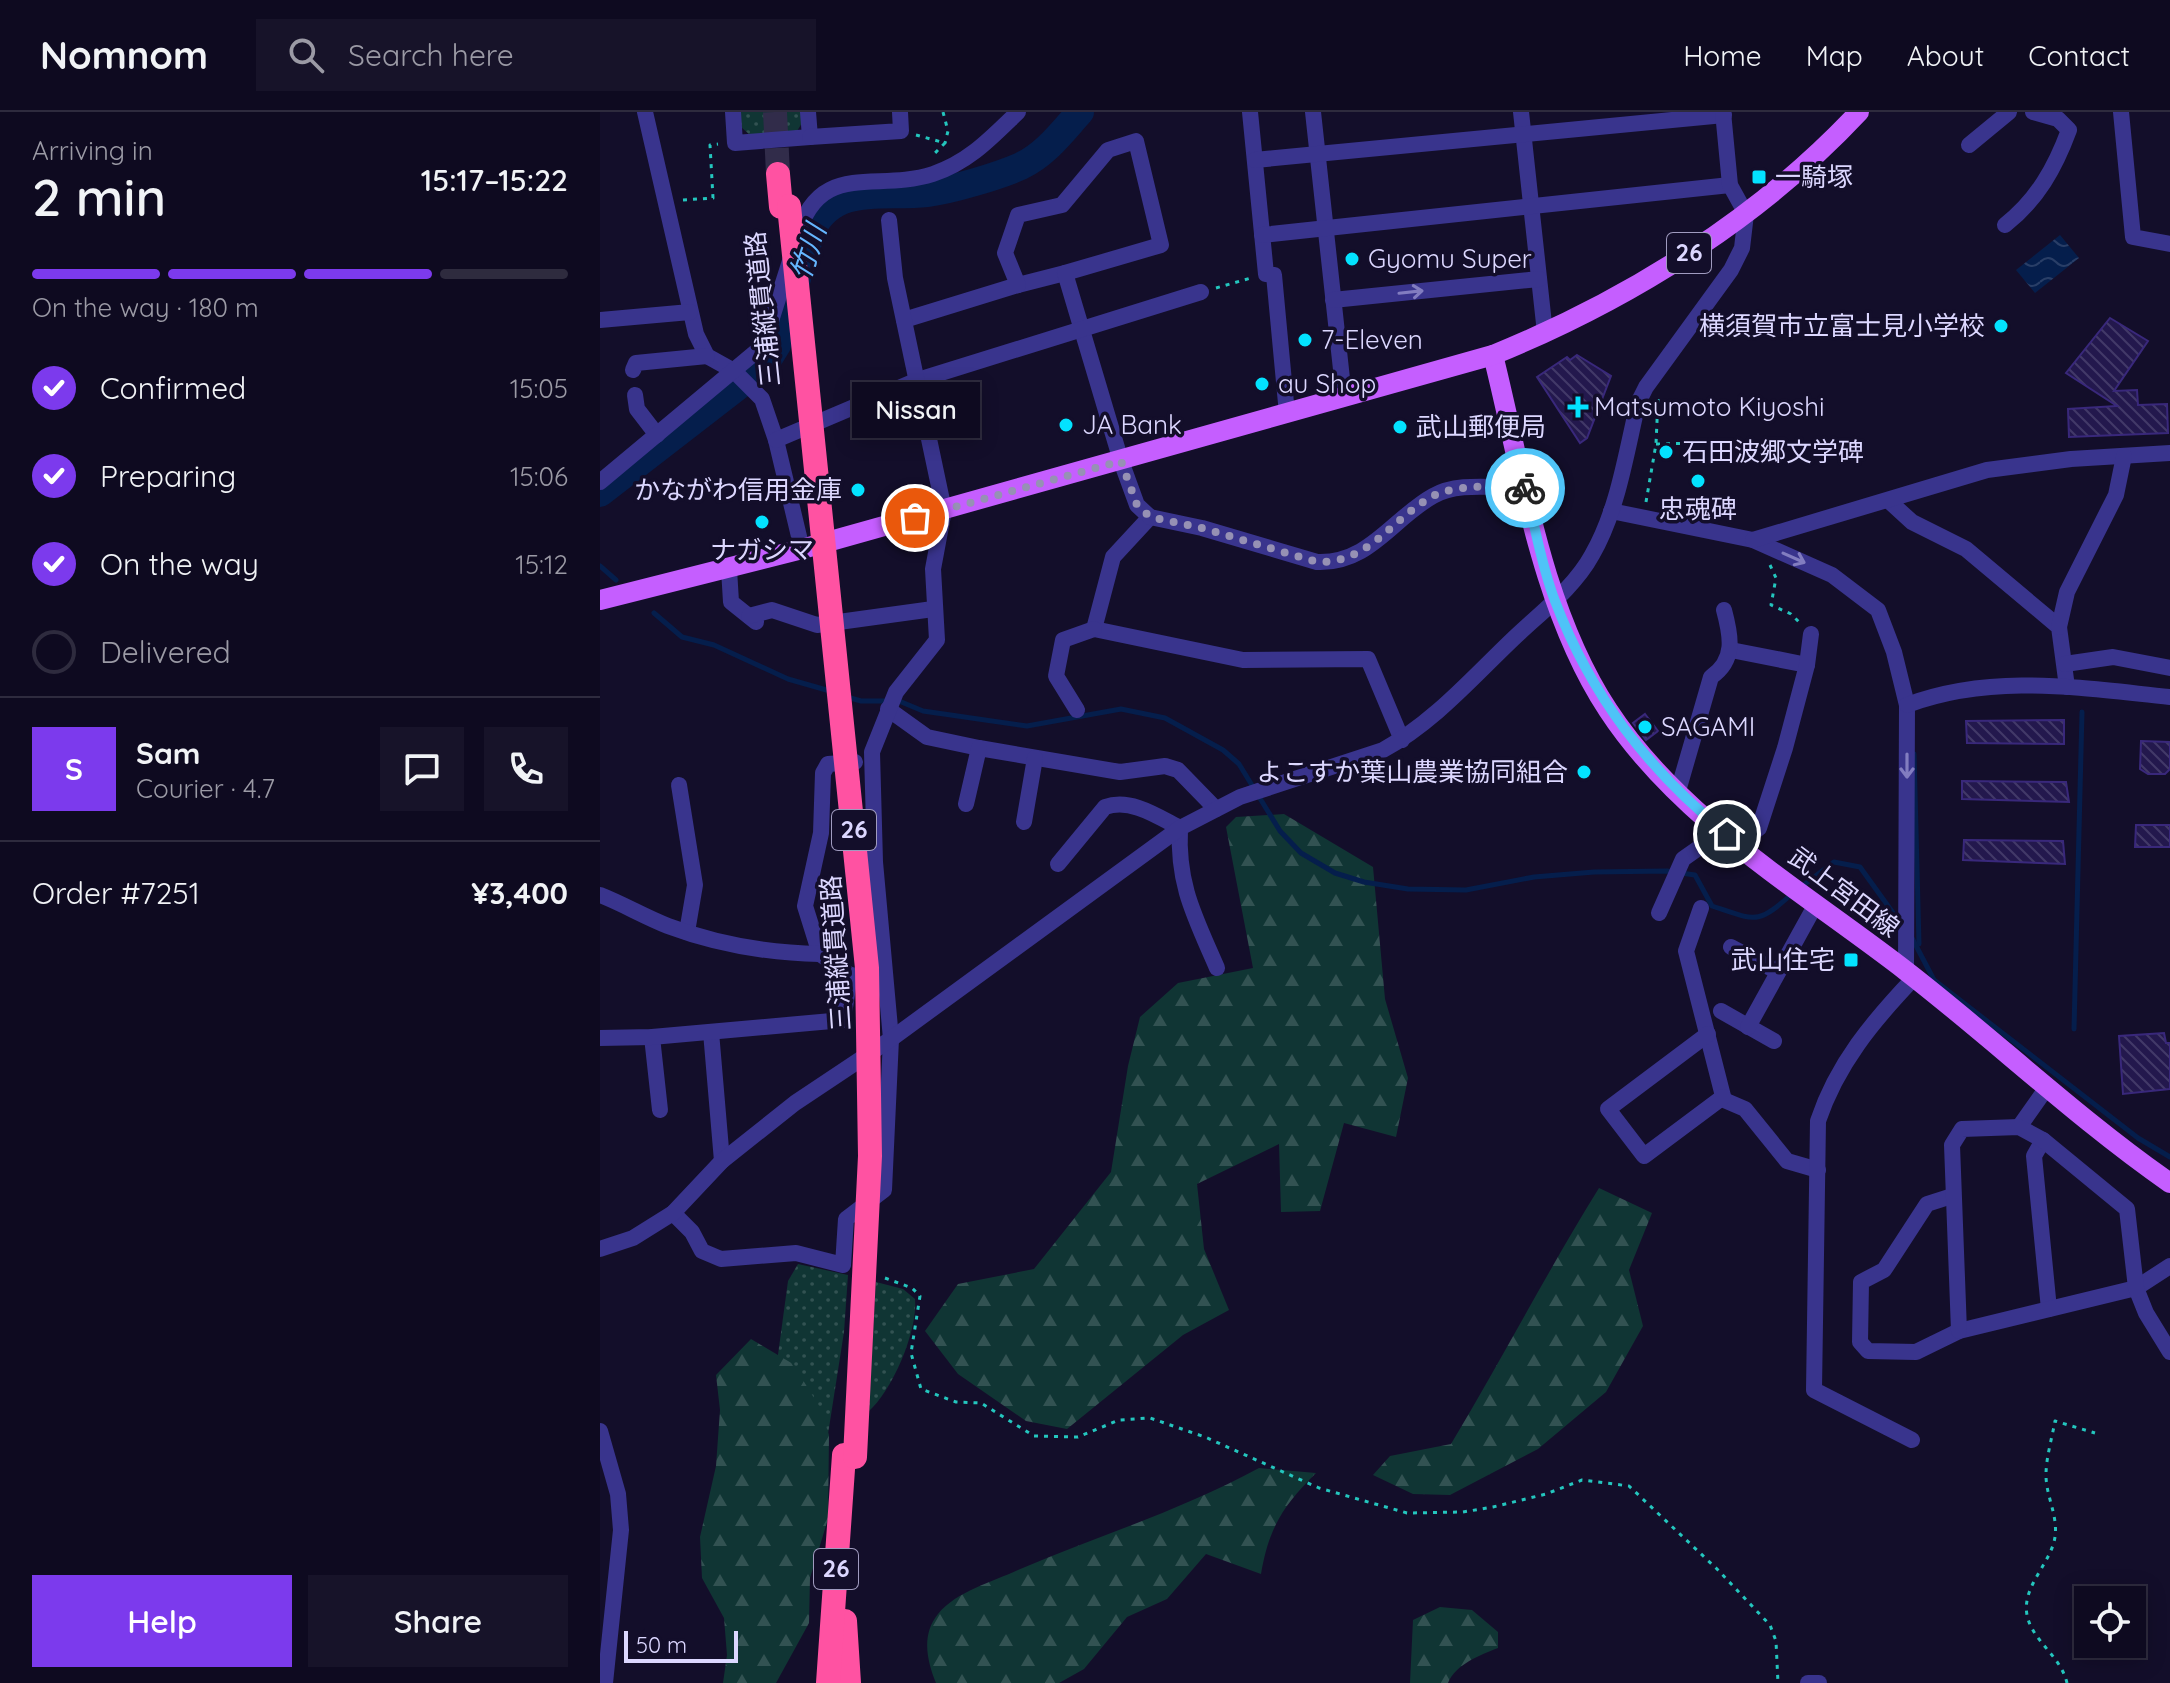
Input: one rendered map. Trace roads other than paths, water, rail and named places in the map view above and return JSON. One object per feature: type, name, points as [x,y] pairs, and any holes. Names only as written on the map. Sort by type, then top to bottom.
[{"type":"highway","name":"三浦縦貫道路","points":[[782,174],[867,968],[870,1171],[839,1621],[840,1683]]},
{"type":"highway","name":"三浦縦貫道路","points":[[828,1683],[839,1621]]},
{"type":"highway","name":"26","points":[[821,1683],[839,1621]]},
{"type":"highway","name":"26","points":[[839,1621],[849,1683]]},
{"type":"main road","name":"26","points":[[600,600],[802,549],[1493,355],[1545,333],[1706,243],[1746,214],[1836,137],[1859,112]]},
{"type":"main road","name":"武上宮田線","points":[[1493,355],[1554,600],[1607,709],[1678,791],[1715,824],[2170,1183]]},
{"type":"street","points":[[645,112],[690,312],[707,356]]},
{"type":"street","points":[[733,112],[735,143],[901,131],[900,112]]},
{"type":"street","points":[[808,112],[810,137]]},
{"type":"street","points":[[600,482],[763,346],[772,328],[803,213],[814,199],[846,184],[910,179],[970,158],[1018,112]]},
{"type":"street","points":[[1250,112],[1266,274],[1274,275],[1287,414]]},
{"type":"street","points":[[1313,112],[1344,397]]},
{"type":"street","points":[[1521,112],[1545,333]]},
{"type":"street","points":[[1969,145],[2009,112]]},
{"type":"street","points":[[2005,225],[2028,207],[2057,164],[2069,130],[2058,119],[2033,112]]},
{"type":"street","points":[[2121,112],[2133,237],[2170,244]]},
{"type":"street","points":[[600,1249],[633,1238],[673,1213],[722,1161],[795,1103],[891,1039],[1180,828],[1277,783],[1383,750],[1402,740],[1554,600],[1592,555],[1611,511],[1638,403],[1646,387],[1731,270],[1742,248],[1746,214],[1730,185],[1724,114],[1255,160]]},
{"type":"street","points":[[904,320],[1161,245],[1136,141],[1108,150],[1062,205],[1018,215],[1005,253],[1018,285]]},
{"type":"street","points":[[1262,235],[1730,185]]},
{"type":"street","points":[[673,1213],[692,1232],[702,1251],[721,1259],[796,1253],[843,1265],[846,1219],[884,1190],[891,1039],[871,760],[896,692],[937,640],[933,569],[944,510],[895,278],[889,220]]},
{"type":"street","points":[[1065,273],[1121,461],[1137,505],[1150,517],[1202,528],[1317,562],[1332,563],[1362,552],[1432,496],[1453,488],[1525,487]]},
{"type":"street","points":[[1333,300],[1539,279]]},
{"type":"street","points":[[776,440],[915,381],[1201,292]]},
{"type":"street","points":[[600,320],[690,312]]},
{"type":"street","points":[[633,370],[636,363],[707,356],[734,371],[762,399],[776,440],[802,549]]},
{"type":"street","points":[[635,395],[637,409],[657,435]]},
{"type":"street","points":[[1756,541],[1987,470],[2170,453]]},
{"type":"street","points":[[2067,687],[2059,627],[2067,592],[2116,495],[2124,456]]},
{"type":"street","points":[[1889,501],[1912,522],[1966,549],[2059,627]]},
{"type":"street","points":[[1611,511],[1756,541],[1832,575],[1878,610],[1894,652],[1907,705],[1910,975],[1847,1057],[1828,1091],[1818,1121],[1814,1390],[1912,1440]]},
{"type":"street","points":[[1094,629],[1113,557],[1150,517]]},
{"type":"street","points":[[729,569],[731,602],[753,619],[772,610],[817,625],[933,609]]},
{"type":"street","points":[[1678,791],[1711,677],[1725,668],[1731,650],[1724,610]]},
{"type":"street","points":[[1077,710],[1056,676],[1063,640],[1094,629],[1243,660],[1368,659],[1402,740]]},
{"type":"street","points":[[1739,844],[1759,828],[1807,665],[1811,634]]},
{"type":"street","points":[[1731,650],[1807,665]]},
{"type":"street","points":[[2065,664],[2113,657],[2170,668]]},
{"type":"street","points":[[1907,705],[1975,686],[2067,687],[2170,697]]},
{"type":"street","points":[[888,709],[927,737],[979,748],[1120,772],[1165,766],[1185,776],[1216,809]]},
{"type":"street","points":[[966,804],[979,748]]},
{"type":"street","points":[[1024,822],[1035,758]]},
{"type":"street","points":[[820,954],[805,906],[821,833],[823,773],[828,764],[871,760]]},
{"type":"street","points":[[679,785],[695,885],[687,932]]},
{"type":"street","points":[[1058,864],[1105,807],[1116,803],[1131,805],[1180,828]]},
{"type":"street","points":[[1659,913],[1678,877],[1683,859],[1700,847],[1715,824]]},
{"type":"street","points":[[1180,828],[1178,863],[1183,888],[1217,968]]},
{"type":"street","points":[[1748,1027],[1778,972],[1804,894]]},
{"type":"street","points":[[600,895],[687,932],[731,944],[792,954],[820,954],[850,975],[885,981]]},
{"type":"street","points":[[1701,908],[1686,951],[1723,1097],[1745,1109],[1787,1161],[1818,1170]]},
{"type":"street","points":[[1731,947],[1778,972]]},
{"type":"street","points":[[600,1038],[652,1037],[843,1020],[850,975]]},
{"type":"street","points":[[1721,1011],[1774,1041]]},
{"type":"street","points":[[711,1032],[722,1161]]},
{"type":"street","points":[[1708,1034],[1608,1109],[1644,1156],[1723,1097]]},
{"type":"street","points":[[652,1037],[660,1110]]},
{"type":"street","points":[[2019,1127],[2048,1086]]},
{"type":"street","points":[[1959,1331],[1952,1145],[1962,1129],[2019,1127],[2043,1140],[2127,1209],[2136,1288],[2146,1313],[2170,1352]]},
{"type":"street","points":[[2043,1140],[2034,1156],[2049,1309]]},
{"type":"street","points":[[1952,1196],[1927,1204],[1884,1270],[1861,1282],[1860,1342],[1868,1351],[1916,1352],[1959,1331],[2136,1288],[2170,1266]]},
{"type":"street","points":[[600,1431],[618,1494],[621,1530],[608,1570],[605,1683]]},
{"type":"street","points":[[1808,1683],[1819,1683]]},
{"type":"water","points":[[2060,235],[2079,258],[2035,293],[2016,270]]},
{"type":"waterway","name":"竹川","points":[[600,493],[764,366],[777,345],[812,229],[822,214],[848,199],[937,191],[1011,170],[1046,149],[1080,112]]},
{"type":"waterway","points":[[600,566],[616,580]]},
{"type":"waterway","points":[[654,613],[682,637],[714,645],[788,679],[830,691]]},
{"type":"waterway","points":[[847,697],[861,701],[899,701],[923,711],[1027,726],[1121,709],[1165,718],[1223,750],[1239,764],[1280,831],[1301,853],[1335,873],[1364,882],[1408,889],[1466,890],[1534,877],[1667,871],[1695,875],[1712,906],[1748,917],[1771,911],[1793,893]]},
{"type":"waterway","points":[[2074,1029],[2082,712]]},
{"type":"waterway","points":[[1914,754],[1919,944]]},
{"type":"waterway","points":[[1801,887],[1834,862],[1860,867],[1901,924]]},
{"type":"waterway","points":[[1912,938],[1934,980],[2138,1138],[2170,1157]]},
{"type":"tunnel","points":[[775,112],[778,174]]},
{"type":"place","name":"一騎塚","points":[[1759,177]]},
{"type":"place","name":"Gyomu Super","points":[[1352,259]]},
{"type":"place","name":"横須賀市立富士見小学校","points":[[2001,326]]},
{"type":"place","name":"7-Eleven","points":[[1305,340]]},
{"type":"place","name":"au Shop","points":[[1262,384]]},
{"type":"place","name":"Matsumoto Kiyoshi","points":[[1578,407]]},
{"type":"place","name":"JA Bank","points":[[1066,425]]},
{"type":"place","name":"武山郵便局","points":[[1400,427]]},
{"type":"place","name":"石田波郷文学碑","points":[[1666,452]]},
{"type":"place","name":"忠魂碑","points":[[1698,481]]},
{"type":"place","name":"かながわ信用金庫","points":[[858,490]]},
{"type":"place","name":"Nissan","points":[[915,518]]},
{"type":"place","name":"ナガシマ","points":[[762,522]]},
{"type":"place","name":"SAGAMI","points":[[1645,727]]},
{"type":"place","name":"よこすか葉山農業協同組合","points":[[1584,772]]},
{"type":"place","name":"武山住宅","points":[[1851,960]]}]
